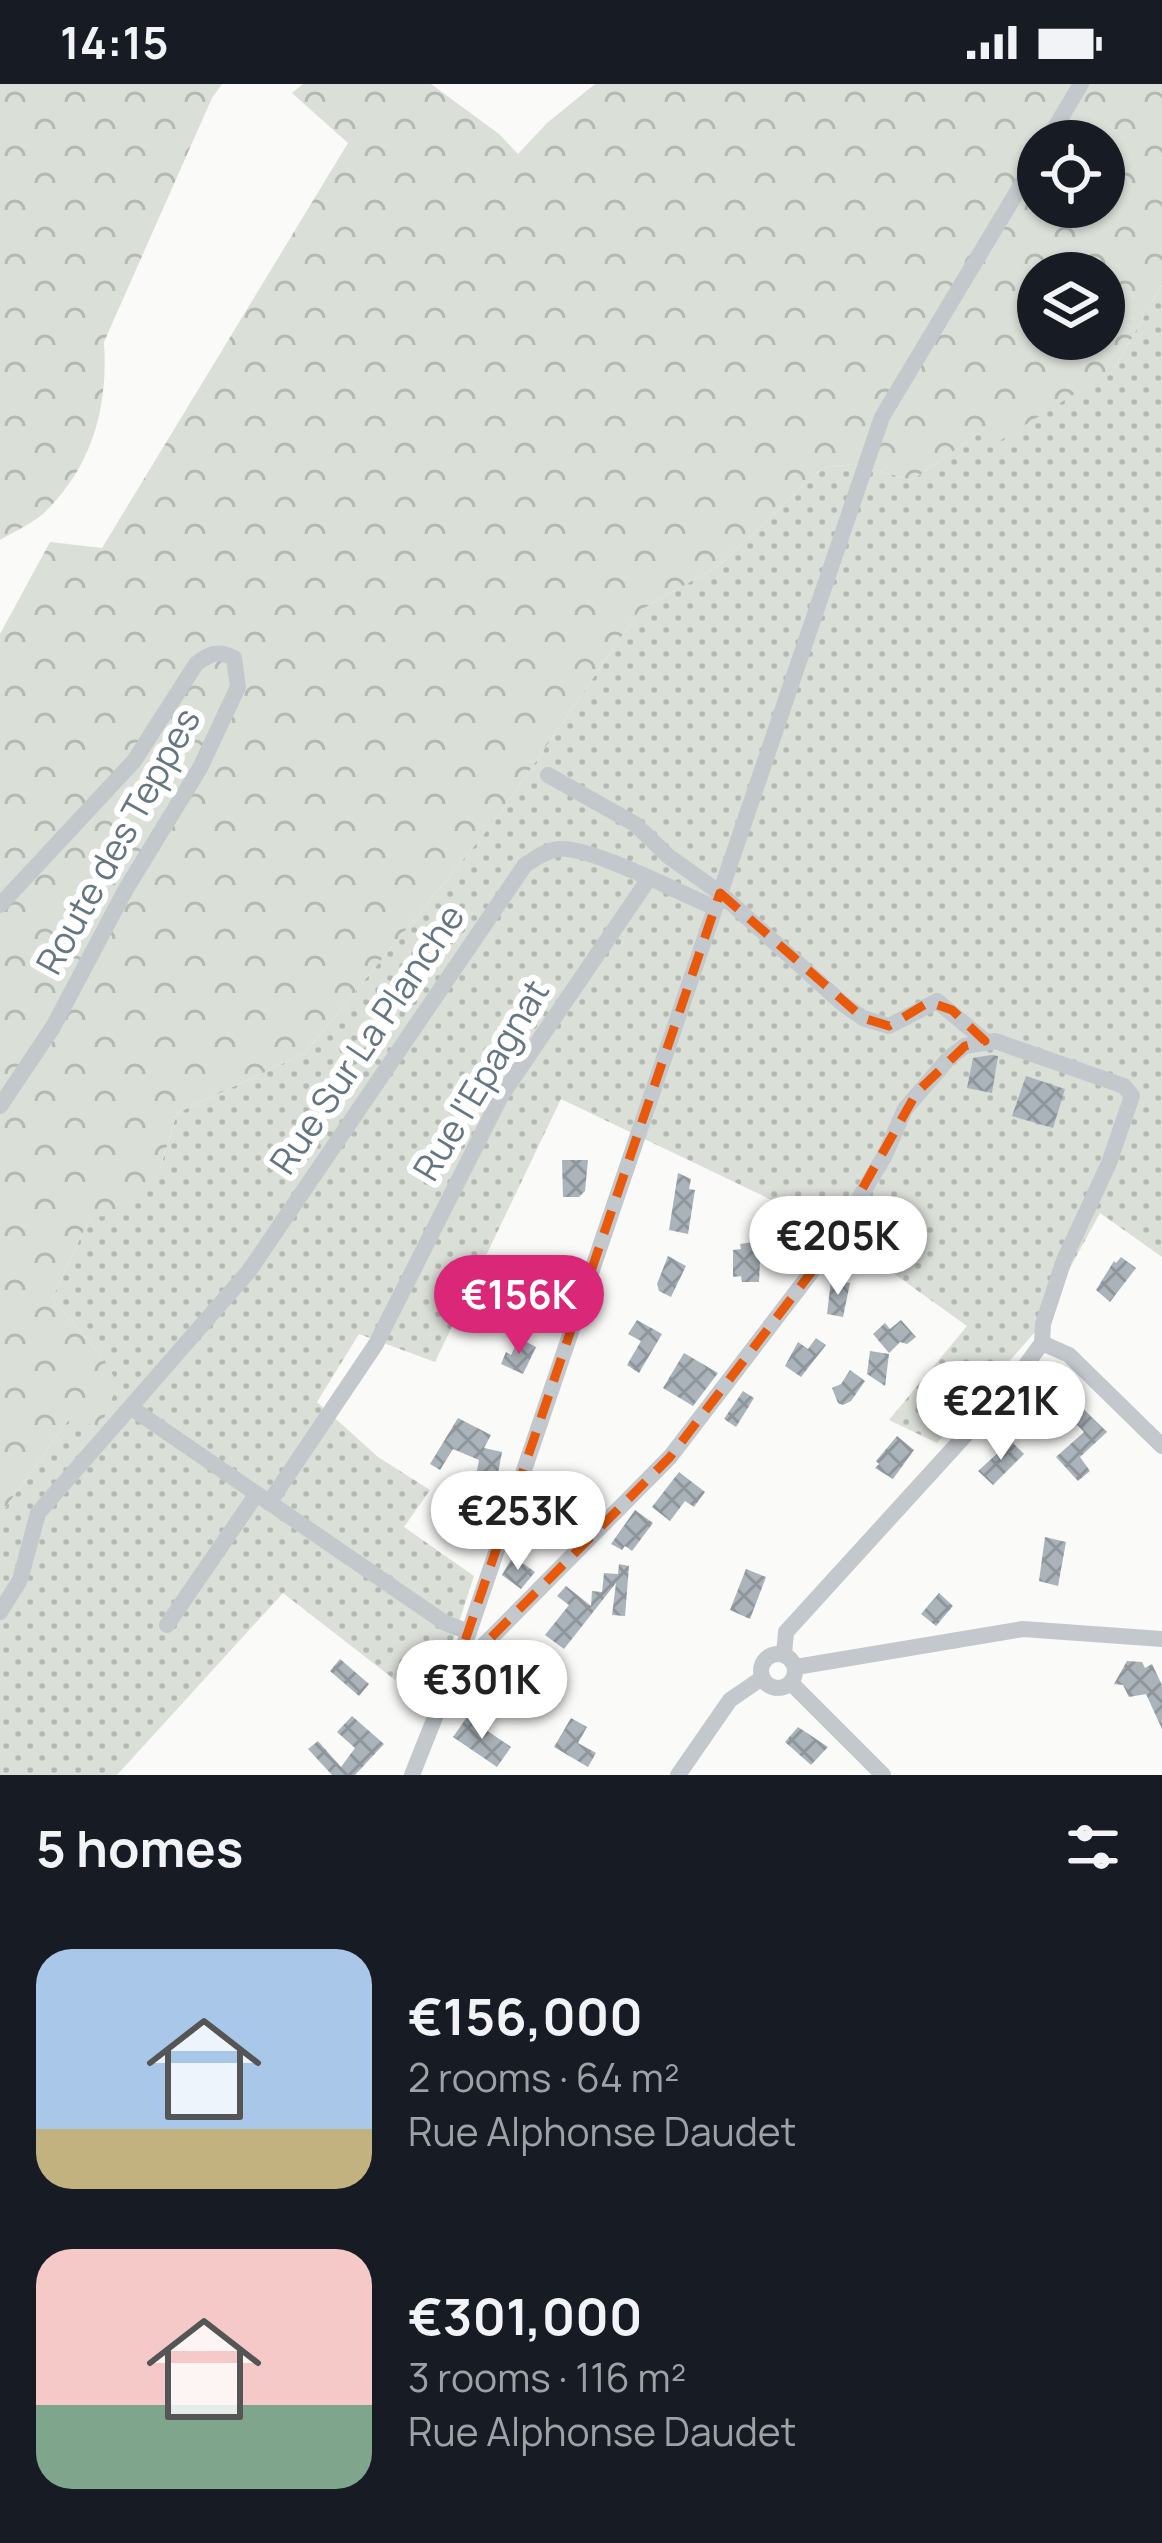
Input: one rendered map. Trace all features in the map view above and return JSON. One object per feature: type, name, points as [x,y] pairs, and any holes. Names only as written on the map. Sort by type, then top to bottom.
[{"type":"street","points":[[1060,120],[1081,84]]},
{"type":"street","points":[[412,1775],[469,1632],[882,418],[1017,192]]},
{"type":"street","name":"Route des Teppes","points":[[0,905],[134,760],[196,664],[209,654],[222,652],[234,658],[238,687],[200,768],[126,889],[53,1027],[0,1106]]},
{"type":"street","points":[[548,775],[634,824],[718,900],[863,1018],[889,1026],[937,1001],[985,1041]]},
{"type":"street","name":"Rue Sur La Planche","points":[[0,1612],[20,1580],[38,1513],[250,1271],[525,865],[560,849],[588,851],[647,880],[718,900]]},
{"type":"street","name":"Rue l'Epagnat","points":[[167,1625],[376,1345],[501,1096],[647,880]]},
{"type":"street","points":[[453,1676],[670,1457],[826,1253],[917,1092],[965,1046],[1004,1042],[1124,1086],[1132,1096],[1109,1163],[1064,1259],[1043,1324],[1042,1343],[1012,1384],[787,1631],[790,1668],[776,1688],[763,1678],[761,1667],[767,1657],[790,1668],[883,1775]]},
{"type":"street","points":[[1042,1343],[1069,1355],[1162,1446]]},
{"type":"street","points":[[133,1409],[446,1623],[469,1632]]},
{"type":"street","points":[[790,1668],[1023,1629],[1162,1640]]},
{"type":"street","points":[[678,1775],[730,1700],[763,1678]]},
{"type":"highlighted area","points":[[720,893],[863,1018],[889,1026],[929,1002],[952,1010],[985,1041],[965,1046],[917,1092],[826,1253],[670,1457],[453,1676]]},
{"type":"green space","points":[[0,84],[222,84],[104,342],[100,410],[87,452],[48,509],[0,540]]},
{"type":"green space","points":[[303,84],[431,84],[499,134],[518,154],[595,84],[1162,84],[1162,285],[1125,350],[1125,252],[1017,252],[1017,360],[1119,360],[1114,369],[998,442],[979,433],[912,480],[854,464],[822,468],[721,564],[639,611],[497,818],[305,1053],[177,1113],[160,1169],[124,1215],[90,1217],[52,1299],[103,1358],[118,1384],[100,1428],[70,1418],[0,1515],[0,634],[50,542],[102,548],[348,143],[292,93]]},
{"type":"green space","points":[[1162,285],[1162,1257],[1100,1213],[1035,1332],[937,1443],[889,1420],[967,1326],[830,1228],[561,1099],[435,1362],[359,1334],[317,1402],[378,1457],[430,1490],[404,1527],[474,1576],[431,1708],[283,1593],[117,1775],[0,1775],[0,1515],[70,1418],[103,1358],[52,1299],[90,1217],[160,1169],[177,1113],[305,1053],[497,818],[639,611],[721,564],[822,468],[854,464],[912,480],[979,433],[1114,369],[1119,360],[1125,360],[1125,350]]},
{"type":"building","points":[[998,1056],[992,1093],[967,1088],[973,1058]]},
{"type":"building","points":[[1026,1076],[1065,1089],[1053,1128],[1012,1116]]},
{"type":"building","points":[[562,1160],[588,1160],[585,1191],[579,1197],[563,1197]]},
{"type":"building","points":[[678,1173],[691,1179],[689,1189],[695,1190],[688,1234],[669,1230]]},
{"type":"building","points":[[761,1241],[759,1282],[733,1277],[733,1250]]},
{"type":"building","points":[[668,1256],[686,1266],[671,1297],[659,1291],[657,1284]]},
{"type":"building","points":[[1121,1257],[1136,1268],[1110,1302],[1096,1290]]},
{"type":"building","points":[[831,1280],[850,1283],[843,1317],[827,1314]]},
{"type":"building","points":[[519,1287],[540,1297],[527,1326],[510,1318]]},
{"type":"building","points":[[637,1320],[662,1334],[639,1373],[627,1365],[641,1341],[628,1334]]},
{"type":"building","points":[[901,1320],[916,1337],[907,1344],[900,1342],[889,1353],[873,1334],[885,1323],[890,1329]]},
{"type":"building","points":[[519,1338],[536,1347],[523,1374],[501,1364]]},
{"type":"building","points":[[816,1338],[826,1345],[801,1377],[785,1366],[798,1342],[808,1349]]},
{"type":"building","points":[[870,1351],[889,1354],[885,1386],[867,1374]]},
{"type":"building","points":[[684,1353],[718,1373],[693,1406],[663,1388]]},
{"type":"building","points":[[850,1370],[865,1381],[843,1405],[832,1388]]},
{"type":"building","points":[[743,1391],[754,1398],[736,1427],[724,1419]]},
{"type":"building","points":[[1071,1397],[1107,1432],[1080,1457],[1090,1471],[1078,1481],[1056,1457],[1084,1432],[1060,1407]]},
{"type":"building","points":[[1049,1405],[1060,1416],[1037,1437],[1026,1425],[1032,1420],[1029,1417],[1040,1406],[1043,1410]]},
{"type":"building","points":[[458,1418],[491,1435],[484,1448],[502,1452],[497,1479],[476,1476],[479,1460],[453,1449],[440,1470],[430,1464]]},
{"type":"building","points":[[897,1436],[914,1450],[893,1479],[875,1468]]},
{"type":"building","points":[[1011,1441],[1024,1454],[993,1485],[978,1471]]},
{"type":"building","points":[[679,1472],[705,1492],[694,1507],[685,1501],[670,1521],[652,1507]]},
{"type":"building","points":[[635,1510],[653,1523],[632,1551],[625,1546],[622,1550],[611,1544]]},
{"type":"building","points":[[1045,1537],[1066,1542],[1058,1586],[1039,1581]]},
{"type":"building","points":[[513,1556],[535,1572],[521,1589],[502,1575]]},
{"type":"building","points":[[619,1564],[629,1566],[625,1616],[612,1615],[616,1583],[564,1649],[545,1635],[569,1605],[557,1596],[566,1586],[591,1606],[592,1591],[602,1592],[604,1573],[618,1574]]},
{"type":"building","points":[[746,1569],[766,1577],[750,1619],[730,1610]]},
{"type":"building","points":[[939,1593],[953,1606],[936,1626],[921,1614]]},
{"type":"building","points":[[340,1659],[369,1684],[359,1696],[330,1671]]},
{"type":"building","points":[[1127,1661],[1142,1662],[1145,1668],[1152,1664],[1162,1685],[1162,1729],[1146,1694],[1129,1697],[1123,1685],[1114,1684]]},
{"type":"building","points":[[352,1716],[384,1744],[355,1775],[332,1775],[308,1749],[318,1741],[341,1767],[355,1748],[337,1732]]},
{"type":"building","points":[[467,1717],[511,1747],[497,1767],[453,1737]]},
{"type":"building","points":[[571,1718],[587,1727],[578,1743],[596,1753],[588,1767],[554,1747]]},
{"type":"building","points":[[798,1727],[828,1747],[811,1765],[785,1742]]}]
